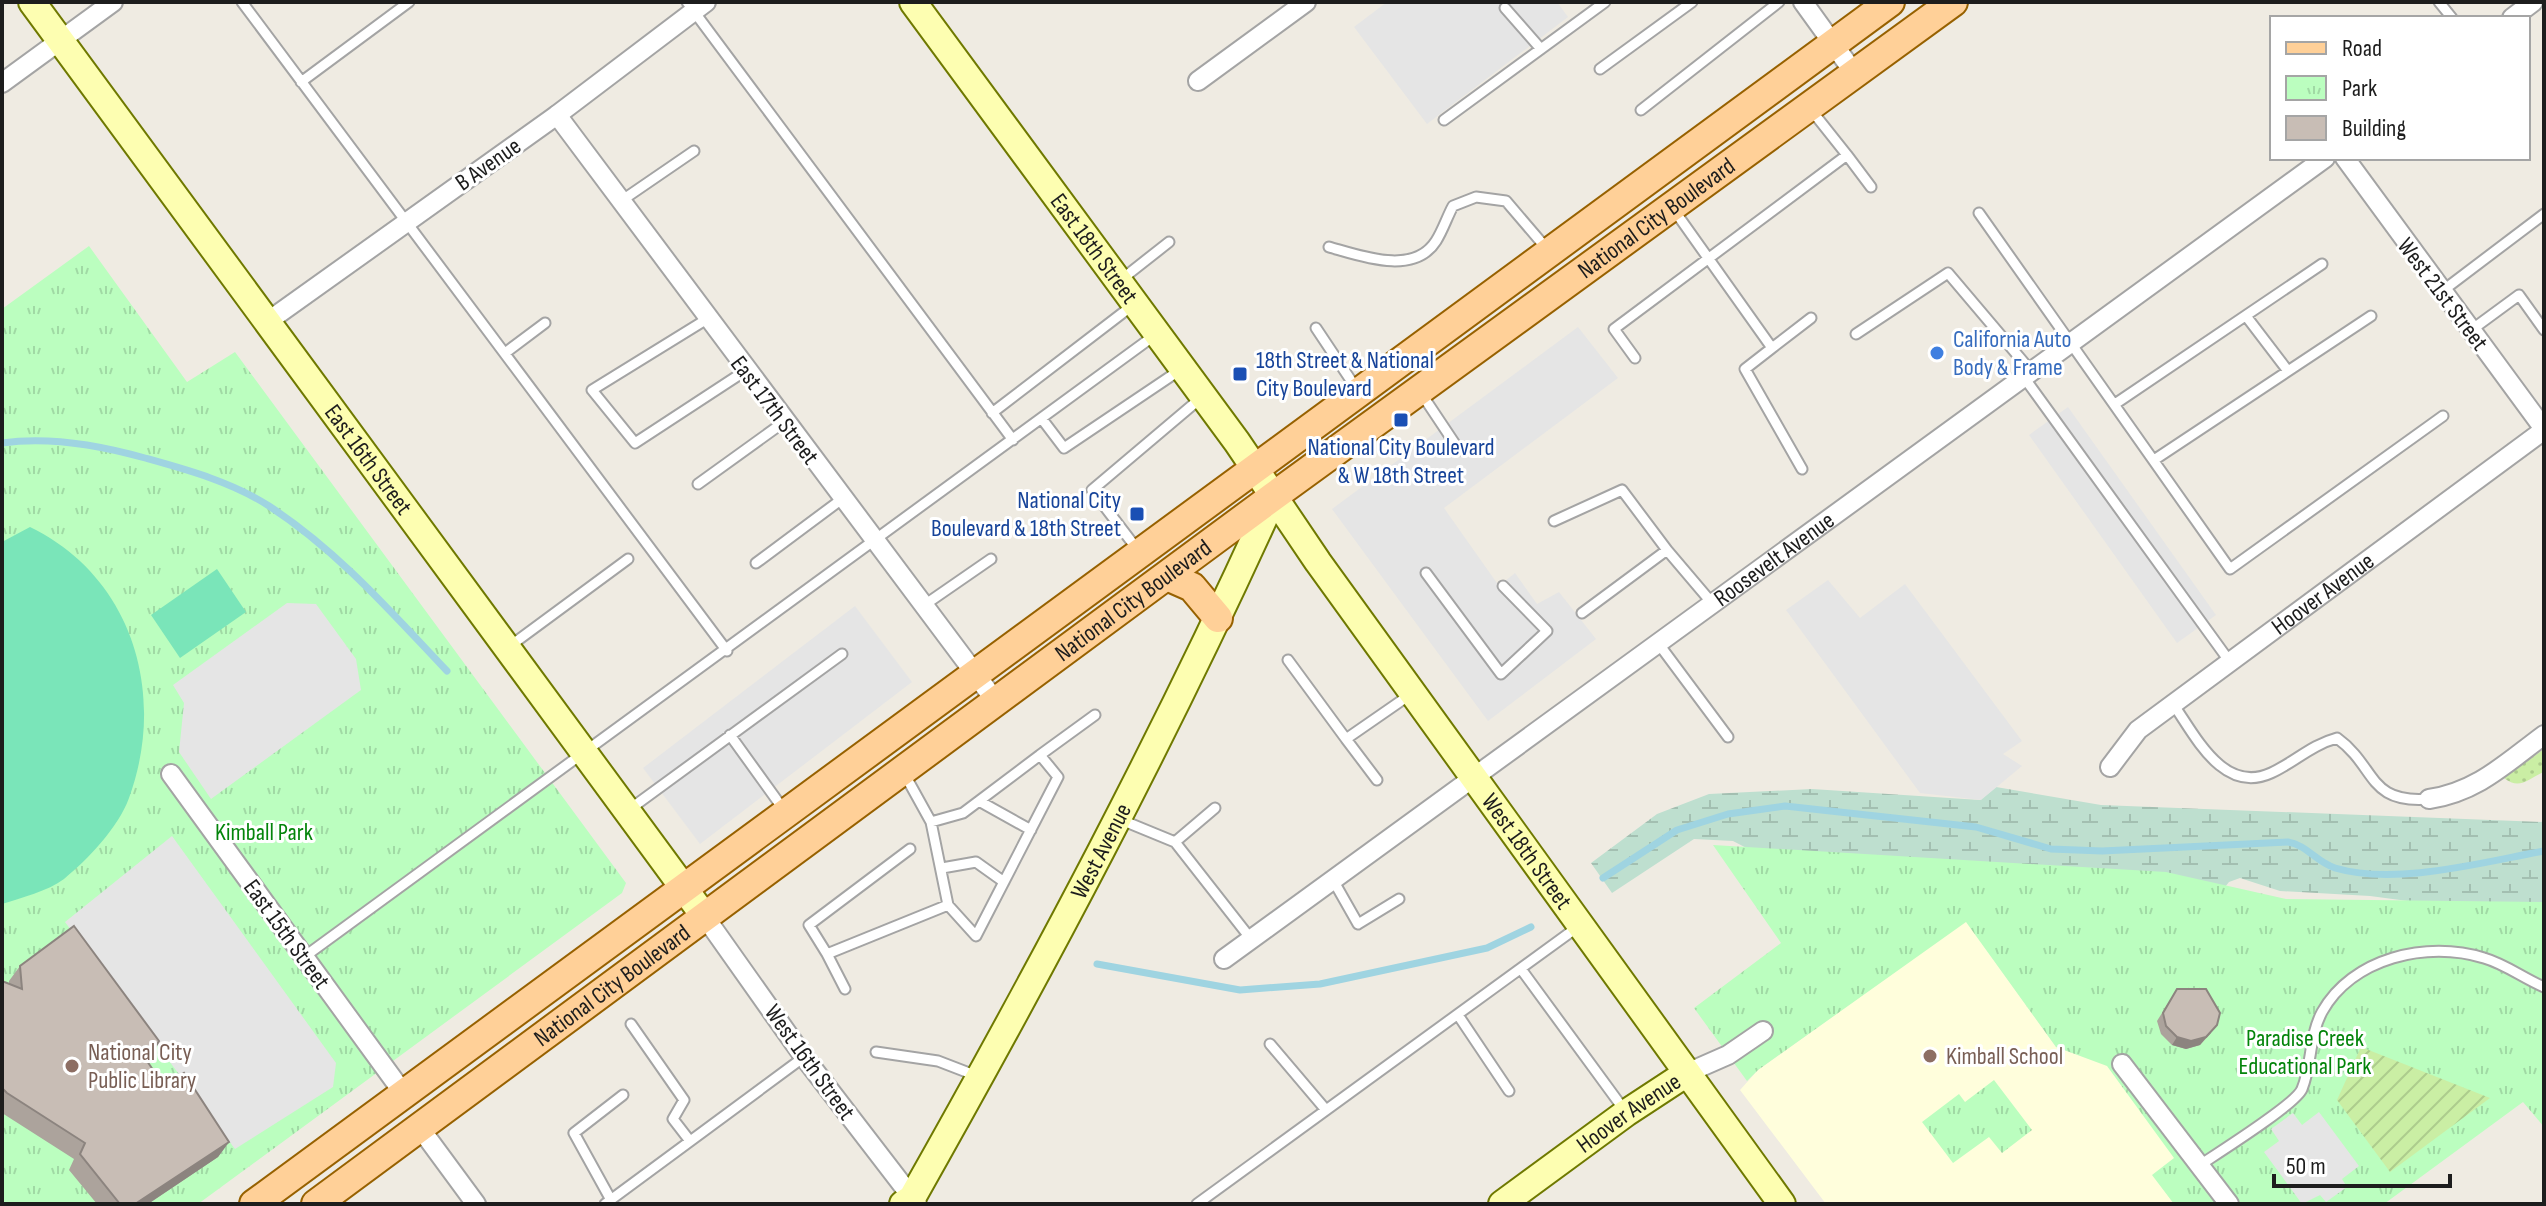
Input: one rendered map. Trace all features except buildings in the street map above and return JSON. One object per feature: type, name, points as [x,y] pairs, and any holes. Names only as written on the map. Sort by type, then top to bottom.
[{"type":"main road","name":"National City Boulevard","points":[[254,1204],[1253,467],[1890,2]]},
{"type":"main road","name":"National City Boulevard","points":[[316,1204],[1274,496],[1953,2]]},
{"type":"main road","points":[[1167,576],[1192,587],[1218,618]]},
{"type":"street","name":"East 16th Street","points":[[32,2],[705,917]]},
{"type":"street","points":[[2,83],[113,2]]},
{"type":"street","name":"East 18th Street","points":[[913,2],[1158,333],[1274,496]]},
{"type":"street","points":[[1198,81],[1306,2]]},
{"type":"street","points":[[1803,2],[1855,74]]},
{"type":"street","points":[[2515,16],[2533,2]]},
{"type":"street","name":"B Avenue","points":[[267,322],[557,115],[695,5]]},
{"type":"street","name":"East 17th Street","points":[[557,115],[745,371],[997,703]]},
{"type":"street","name":"Roosevelt Avenue","points":[[1224,959],[2322,160]]},
{"type":"street","name":"West 21st Street","points":[[2346,160],[2544,430]]},
{"type":"street","name":"Hoover Avenue","points":[[2110,767],[2138,730],[2544,430]]},
{"type":"street","name":"West Avenue","points":[[910,1202],[1119,819],[1274,496]]},
{"type":"street","name":"West 18th Street","points":[[1274,496],[1782,1204]]},
{"type":"street","points":[[2429,799],[2458,795],[2476,785],[2544,735]]},
{"type":"street","name":"East 15th Street","points":[[171,774],[404,1094]]},
{"type":"street","name":"West 16th Street","points":[[705,917],[910,1202]]},
{"type":"street","name":"Hoover Avenue","points":[[1502,1204],[1626,1113],[1687,1073],[1728,1055],[1763,1031]]},
{"type":"street","points":[[2122,1064],[2229,1204]]},
{"type":"street","points":[[420,1128],[476,1204]]},
{"type":"lane","points":[[242,2],[727,651]]},
{"type":"lane","points":[[301,82],[409,2]]},
{"type":"lane","points":[[1444,120],[1605,2]]},
{"type":"lane","points":[[1600,69],[1692,2]]},
{"type":"lane","points":[[1641,110],[1779,2]]},
{"type":"lane","points":[[695,5],[1013,440]]},
{"type":"lane","points":[[1505,8],[1541,49]]},
{"type":"lane","points":[[1809,107],[1871,187]]},
{"type":"lane","points":[[621,201],[694,151]]},
{"type":"lane","points":[[1635,358],[1614,329],[1847,155]]},
{"type":"lane","points":[[1329,247],[1374,259],[1408,261],[1435,244],[1453,206],[1476,197],[1506,201],[1549,251]]},
{"type":"lane","points":[[1672,207],[1772,348]]},
{"type":"lane","points":[[1979,213],[2230,569],[2443,416]]},
{"type":"lane","points":[[2441,292],[2544,214]]},
{"type":"lane","points":[[1119,281],[1169,242]]},
{"type":"lane","points":[[2115,404],[2322,264]]},
{"type":"lane","points":[[1856,334],[1948,273],[2027,374],[2230,662]]},
{"type":"lane","points":[[2470,331],[2519,295],[2544,330]]},
{"type":"lane","points":[[992,413],[1136,303]]},
{"type":"lane","points":[[2246,316],[2288,371]]},
{"type":"lane","points":[[2154,460],[2371,316]]},
{"type":"lane","points":[[1802,469],[1745,369],[1811,318]]},
{"type":"lane","points":[[707,319],[592,390],[635,443],[745,371]]},
{"type":"lane","points":[[505,353],[545,323]]},
{"type":"lane","points":[[1316,328],[1358,391]]},
{"type":"lane","points":[[304,957],[727,651],[1158,333]]},
{"type":"lane","points":[[1042,419],[1064,448],[1183,368]]},
{"type":"lane","points":[[1419,391],[1459,450]]},
{"type":"lane","points":[[1140,551],[1092,490],[1203,396]]},
{"type":"lane","points":[[698,484],[784,422]]},
{"type":"lane","points":[[1554,521],[1622,490],[1712,603]]},
{"type":"lane","points":[[756,563],[842,499]]},
{"type":"lane","points":[[1582,613],[1667,550]]},
{"type":"lane","points":[[507,648],[628,559]]},
{"type":"lane","points":[[923,606],[991,559]]},
{"type":"lane","points":[[1426,573],[1501,674],[1547,631],[1503,586]]},
{"type":"lane","points":[[1658,643],[1728,737]]},
{"type":"lane","points":[[627,811],[842,654]]},
{"type":"lane","points":[[1288,660],[1377,780]]},
{"type":"lane","points":[[1346,739],[1413,692]]},
{"type":"lane","points":[[2173,704],[2216,764],[2228,773],[2250,777],[2269,774],[2311,747],[2337,738],[2354,750],[2372,781],[2388,795],[2404,801],[2429,799]]},
{"type":"lane","points":[[931,822],[963,813],[1095,715]]},
{"type":"lane","points":[[730,735],[786,813]]},
{"type":"lane","points":[[903,772],[931,822],[948,905],[976,936],[1058,777],[1040,755]]},
{"type":"lane","points":[[979,801],[1031,830]]},
{"type":"lane","points":[[1175,842],[1215,808]]},
{"type":"lane","points":[[1119,819],[1175,842],[1251,939]]},
{"type":"lane","points":[[845,989],[809,925],[910,849]]},
{"type":"lane","points":[[942,868],[976,862],[1004,882]]},
{"type":"lane","points":[[1333,880],[1358,924],[1399,899]]},
{"type":"lane","points":[[827,954],[948,905]]},
{"type":"lane","points":[[1197,1204],[1582,924]]},
{"type":"lane","points":[[2200,1165],[2302,1090],[2322,1013],[2336,994],[2359,973],[2385,960],[2412,953],[2453,953],[2481,957],[2544,987]]},
{"type":"lane","points":[[1521,969],[1626,1113]]},
{"type":"lane","points":[[1458,1015],[1509,1091]]},
{"type":"lane","points":[[631,1024],[684,1100],[673,1119],[690,1141]]},
{"type":"lane","points":[[1270,1044],[1326,1110]]},
{"type":"lane","points":[[876,1052],[938,1061],[980,1077]]},
{"type":"lane","points":[[623,1095],[574,1133],[608,1202],[804,1057]]},
{"type":"shaded area","points":[[1387,2],[1557,2],[1568,17],[1427,124],[1354,27]]},
{"type":"shaded area","points":[[1578,327],[1618,378],[1444,508],[1499,586],[1515,573],[1537,604],[1559,592],[1596,639],[1488,721],[1332,509]]},
{"type":"shaded area","points":[[2068,407],[2216,615],[2177,643],[2029,435]]},
{"type":"shaded area","points":[[1828,580],[1860,618],[1905,584],[2022,741],[2003,754],[2022,766],[1981,800],[1920,793],[1786,610]]},
{"type":"shaded area","points":[[287,603],[316,604],[356,659],[361,690],[211,799],[179,752],[184,703],[173,685]]},
{"type":"shaded area","points":[[855,606],[912,682],[700,844],[643,768]]},
{"type":"shaded area","points":[[172,836],[336,1063],[333,1087],[235,1149],[65,922]]},
{"type":"shaded area","name":"Kimball School","points":[[1966,921],[2056,1047],[2107,1065],[2175,1158],[2153,1175],[2174,1204],[1826,1204],[1740,1090],[1758,1070]]},
{"type":"shaded area","points":[[2319,1112],[2359,1166],[2342,1179],[2347,1187],[2326,1202],[2320,1195],[2302,1204],[2264,1152],[2279,1141],[2271,1129],[2293,1113],[2302,1125]]},
{"type":"green space","name":"Kimball Park","points":[[89,246],[187,382],[235,352],[626,883],[622,893],[198,1204],[2,1204],[2,309]]},
{"type":"green space","points":[[30,527],[65,549],[94,576],[117,607],[132,642],[142,680],[144,719],[140,759],[129,798],[110,832],[58,883],[2,904],[2,542]]},
{"type":"green space","points":[[217,569],[246,612],[180,658],[151,615]]},
{"type":"green space","points":[[2544,749],[2544,772],[2520,783],[2504,778]]},
{"type":"green space","points":[[1996,787],[2101,805],[2544,822],[2544,919],[2370,896],[2280,891],[2240,878],[2229,882],[2159,969],[1979,902],[1762,856],[1733,841],[1694,839],[1612,893],[1591,863],[1657,814],[1709,794],[1812,789],[1980,800]]},
{"type":"green space","name":"Paradise Creek Educational Park","points":[[1713,845],[2166,872],[2286,899],[2544,902],[2544,1127],[2523,1102],[2384,1204],[2174,1204],[2152,1175],[2174,1158],[2107,1066],[2056,1047],[1966,922],[1758,1070],[1747,1081],[1694,1008],[1781,943]]},
{"type":"green space","points":[[2361,1047],[2490,1098],[2390,1172],[2337,1100]]},
{"type":"green space","points":[[1994,1080],[2032,1130],[2002,1153],[1989,1137],[1953,1163],[1922,1122],[1959,1094],[1965,1102]]},
{"type":"waterway","points":[[2,443],[56,441],[110,449],[193,472],[255,498],[294,524],[341,562],[447,671]]},
{"type":"waterway","points":[[1603,878],[1677,830],[1728,814],[1785,806],[1976,827],[2051,849],[2102,851],[2288,842],[2301,846],[2335,868],[2359,873],[2440,870],[2544,851]]},
{"type":"waterway","points":[[1097,964],[1240,990],[1320,984],[1487,948],[1531,927]]},
{"type":"place","name":"California Auto Body & Frame","points":[[1937,353]]},
{"type":"place","name":"18th Street & National City Boulevard","points":[[1240,374]]},
{"type":"place","name":"National City Boulevard & W 18th Street","points":[[1401,420]]},
{"type":"place","name":"National City Boulevard & 18th Street","points":[[1137,514]]},
{"type":"place","name":"Kimball School","points":[[1930,1056]]},
{"type":"place","name":"National City Public Library","points":[[72,1066]]}]
